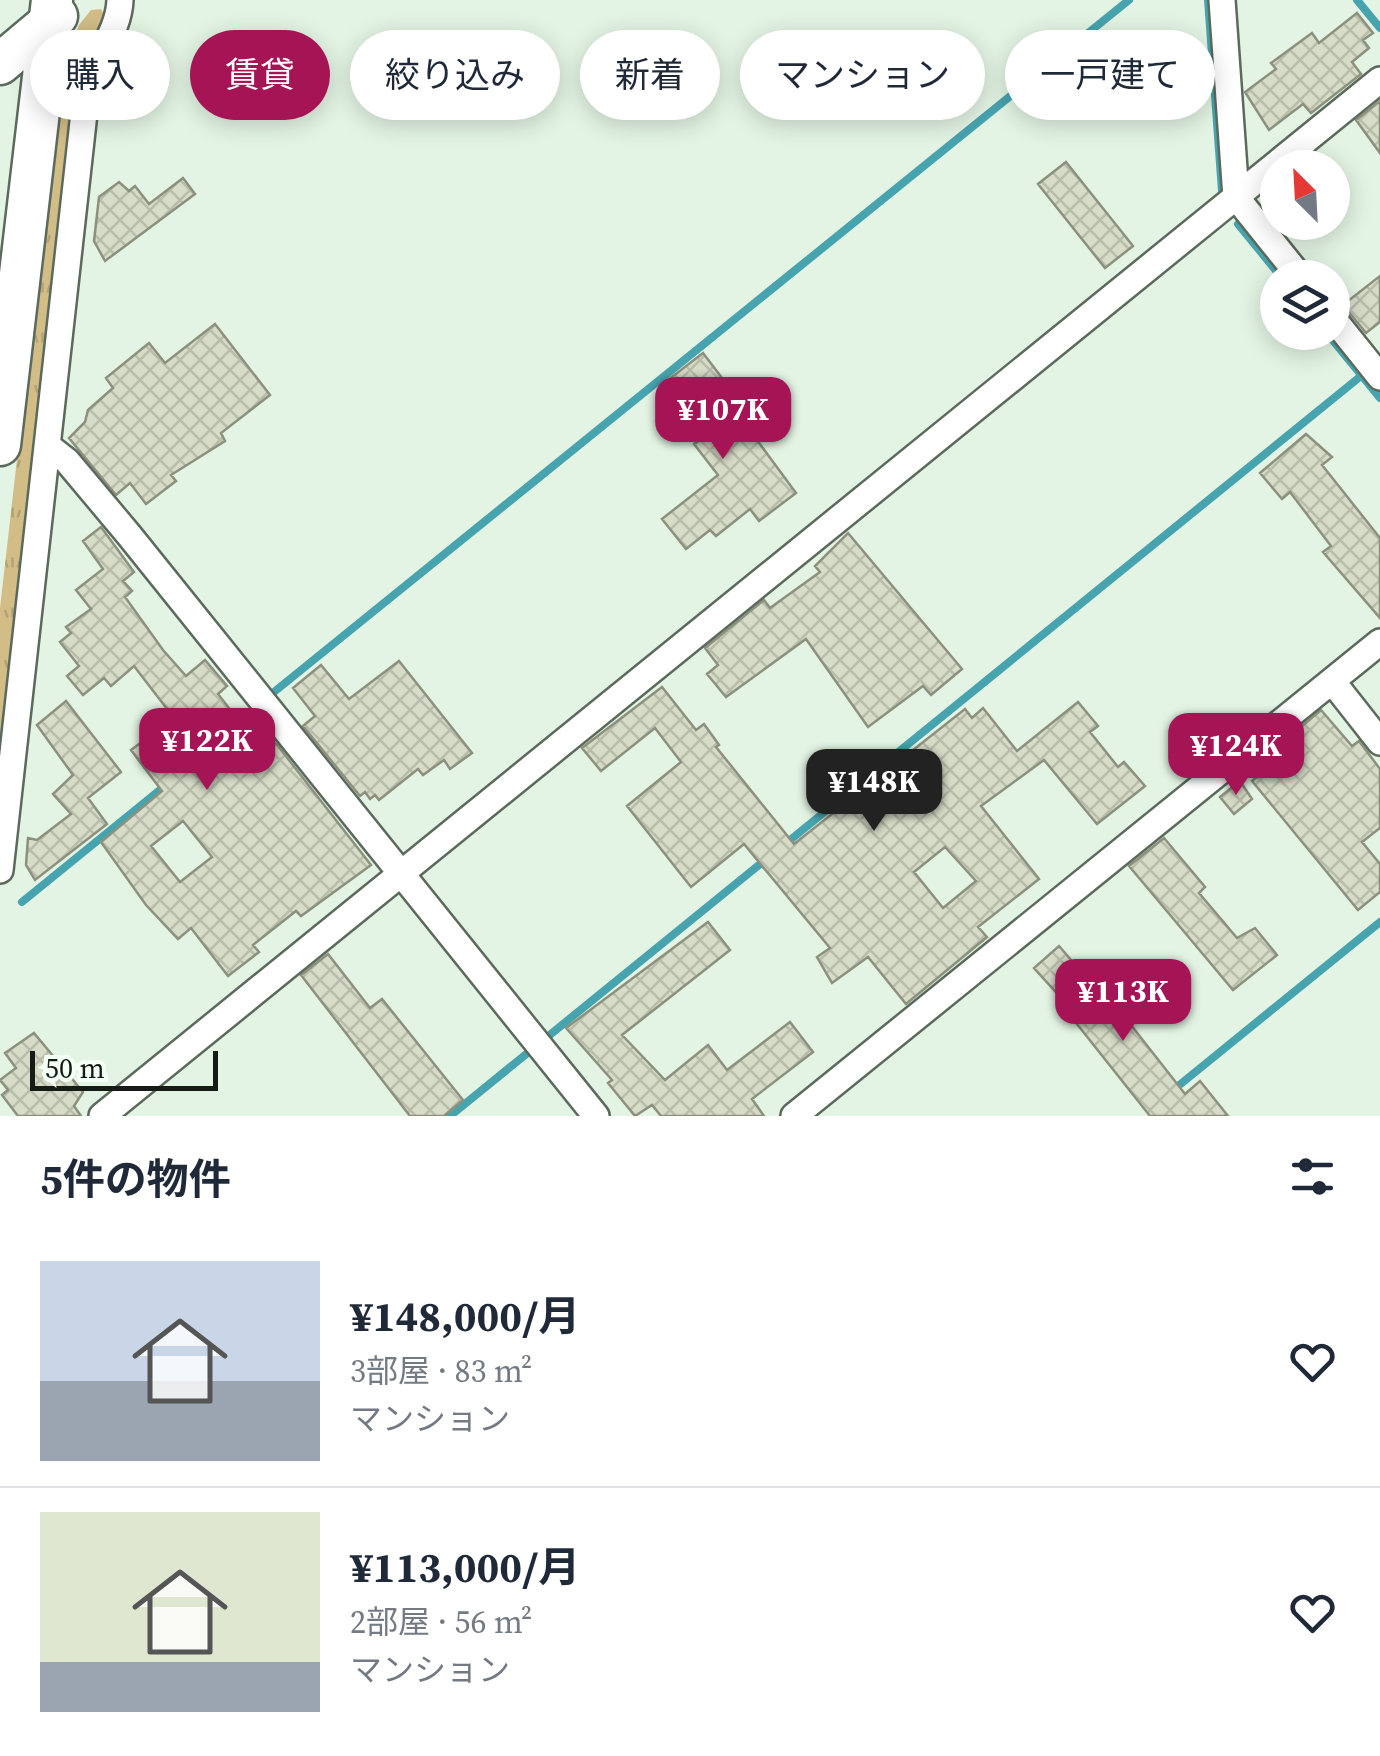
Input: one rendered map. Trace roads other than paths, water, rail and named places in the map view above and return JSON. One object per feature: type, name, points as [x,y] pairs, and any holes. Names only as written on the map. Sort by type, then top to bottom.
[{"type":"highway","points":[[1,61],[55,6]]},
{"type":"highway","points":[[0,445],[55,6]]},
{"type":"highway","points":[[0,158],[7,186],[0,265]]},
{"type":"street","points":[[0,870],[88,86],[94,64],[118,20],[120,0]]},
{"type":"street","points":[[1222,0],[1236,197],[1286,260]]},
{"type":"street","points":[[102,1116],[1380,80]]},
{"type":"street","points":[[1350,340],[1380,377]]},
{"type":"street","points":[[48,446],[67,461],[129,535],[596,1116]]},
{"type":"street","points":[[794,1116],[1380,642]]},
{"type":"street","points":[[1332,681],[1380,742]]},
{"type":"waterway","points":[[235,729],[269,696],[1129,0]]},
{"type":"waterway","points":[[1208,0],[1222,191]]},
{"type":"waterway","points":[[1357,0],[1380,28]]},
{"type":"waterway","points":[[1238,224],[1267,260]]},
{"type":"waterway","points":[[1341,350],[1380,398]]},
{"type":"waterway","points":[[784,845],[1361,376]]},
{"type":"waterway","points":[[22,902],[166,785]]},
{"type":"waterway","points":[[450,1116],[765,860]]},
{"type":"waterway","points":[[1172,1091],[1380,922]]}]
